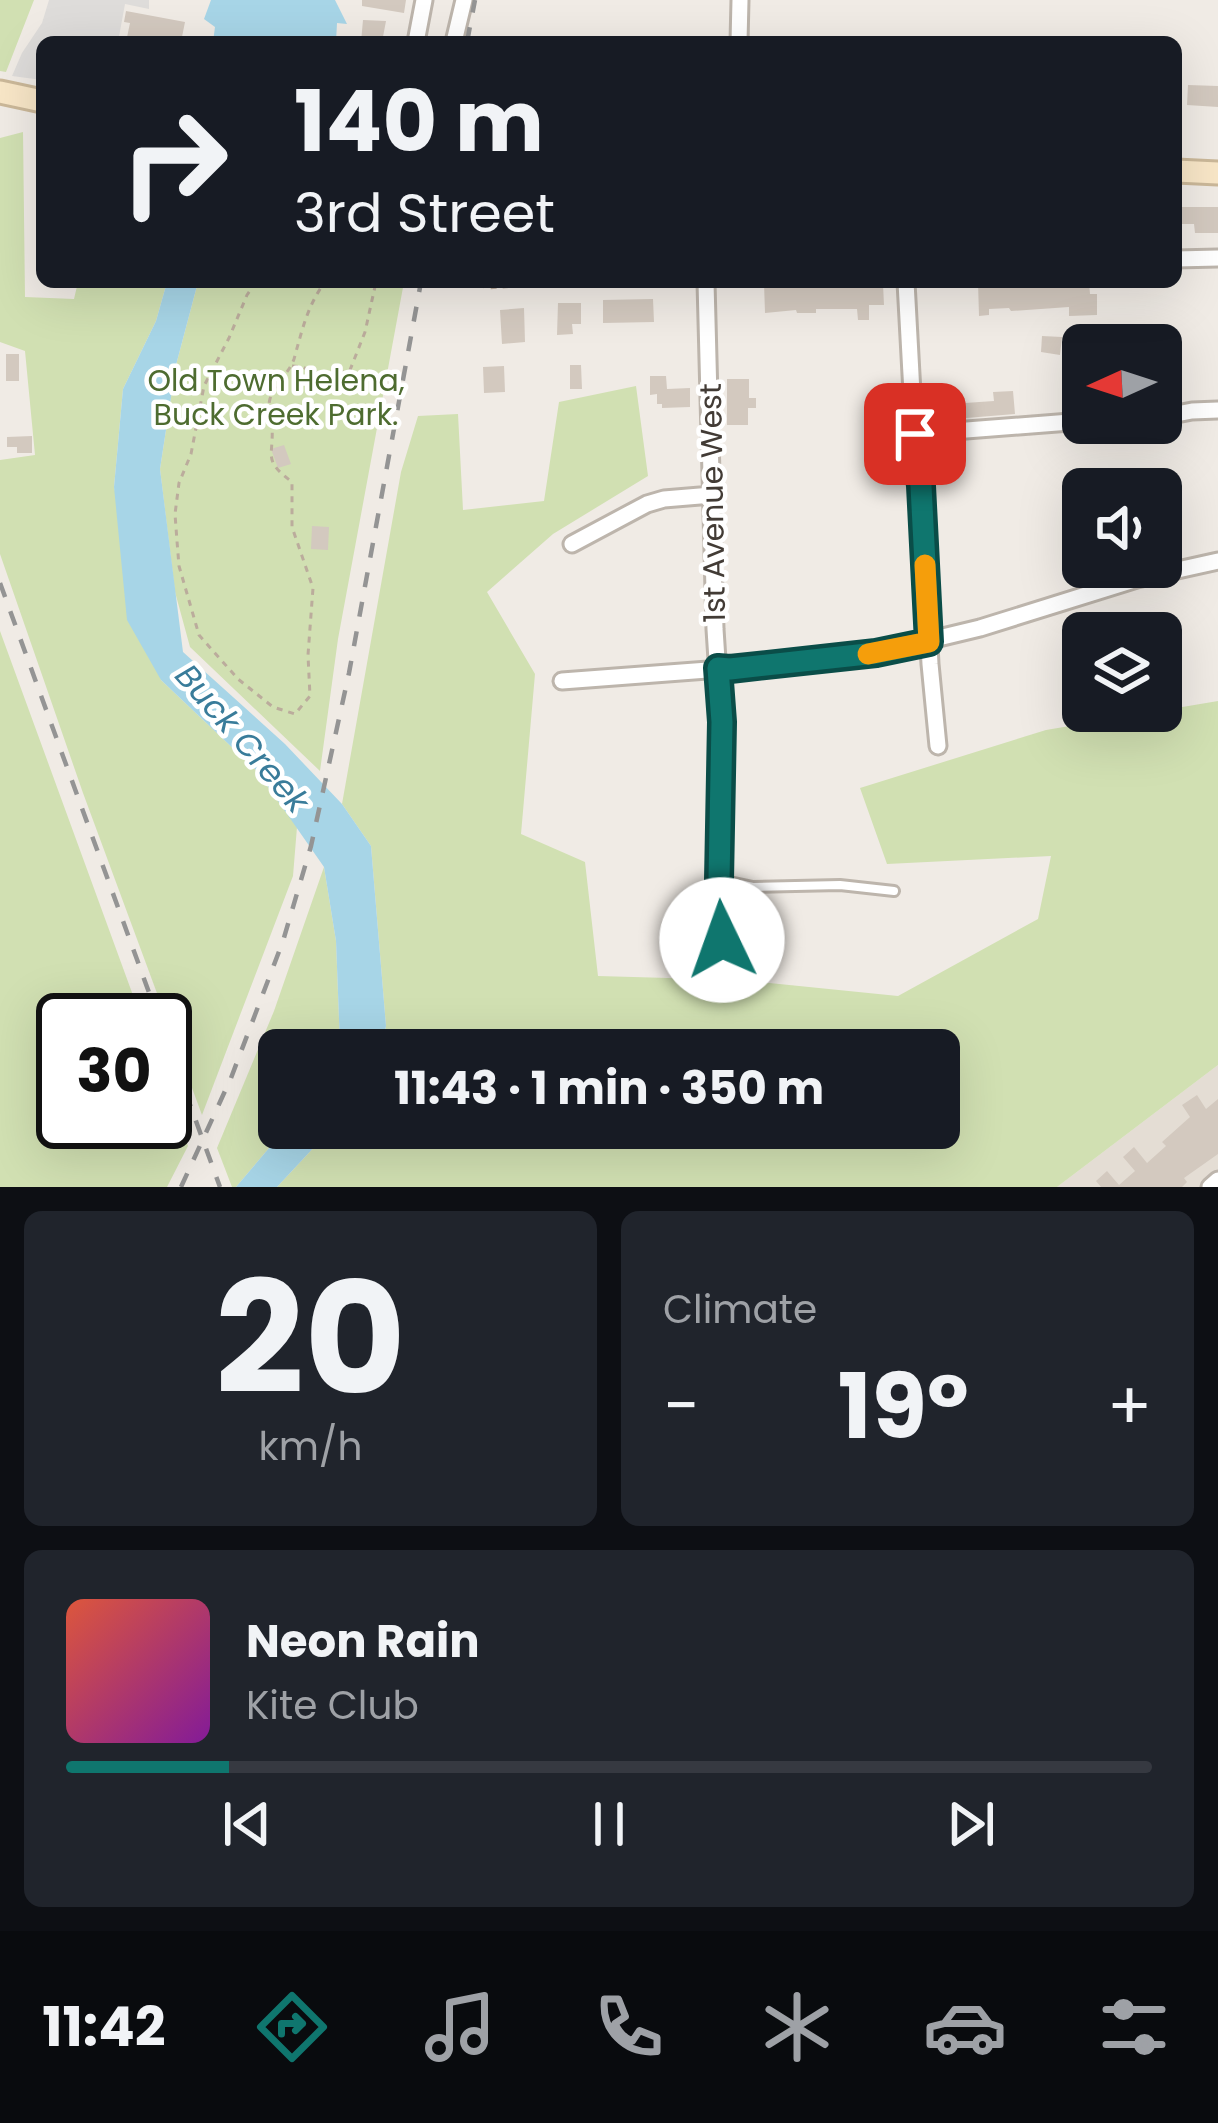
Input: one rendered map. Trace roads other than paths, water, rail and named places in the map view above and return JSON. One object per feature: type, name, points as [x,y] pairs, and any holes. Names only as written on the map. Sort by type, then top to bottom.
[{"type":"main road","points":[[0,92],[36,99]]},
{"type":"main road","points":[[1182,171],[1218,173]]},
{"type":"street","points":[[417,36],[424,0]]},
{"type":"street","points":[[455,36],[464,0]]},
{"type":"street","points":[[739,36],[740,0]]},
{"type":"street","points":[[1182,259],[1218,258]]},
{"type":"street","name":"1st Avenue West","points":[[706,288],[722,770],[722,940]]},
{"type":"street","points":[[906,288],[938,746]]},
{"type":"street","points":[[1182,413],[1218,410]]},
{"type":"street","points":[[915,434],[1062,423]]},
{"type":"street","points":[[572,544],[646,504],[712,495]]},
{"type":"street","points":[[562,681],[876,653],[929,642],[1137,579],[1218,561]]},
{"type":"street","points":[[1210,1187],[1218,1180]]},
{"type":"lane","points":[[719,880],[753,887],[840,885],[894,891]]},
{"type":"water","points":[[211,0],[335,0],[347,24],[337,23],[336,36],[214,36],[215,27],[204,19]]},
{"type":"water","name":"Buck Creek","points":[[165,288],[196,288],[176,365],[160,469],[183,652],[285,744],[342,804],[371,846],[385,1029],[339,1029],[336,941],[324,867],[257,771],[161,680],[127,620],[114,487],[123,389],[156,321]]},
{"type":"water","points":[[268,1149],[312,1149],[277,1187],[236,1187]]},
{"type":"railway","points":[[468,36],[475,0]]},
{"type":"railway","points":[[181,1187],[231,1078],[283,941],[311,846],[349,673],[420,288]]},
{"type":"railway","points":[[0,583],[149,993]]},
{"type":"railway","points":[[192,1110],[220,1187]]},
{"type":"park label","name":"Old Town Helena, Buck Creek Park.","points":[[276,398]]}]
